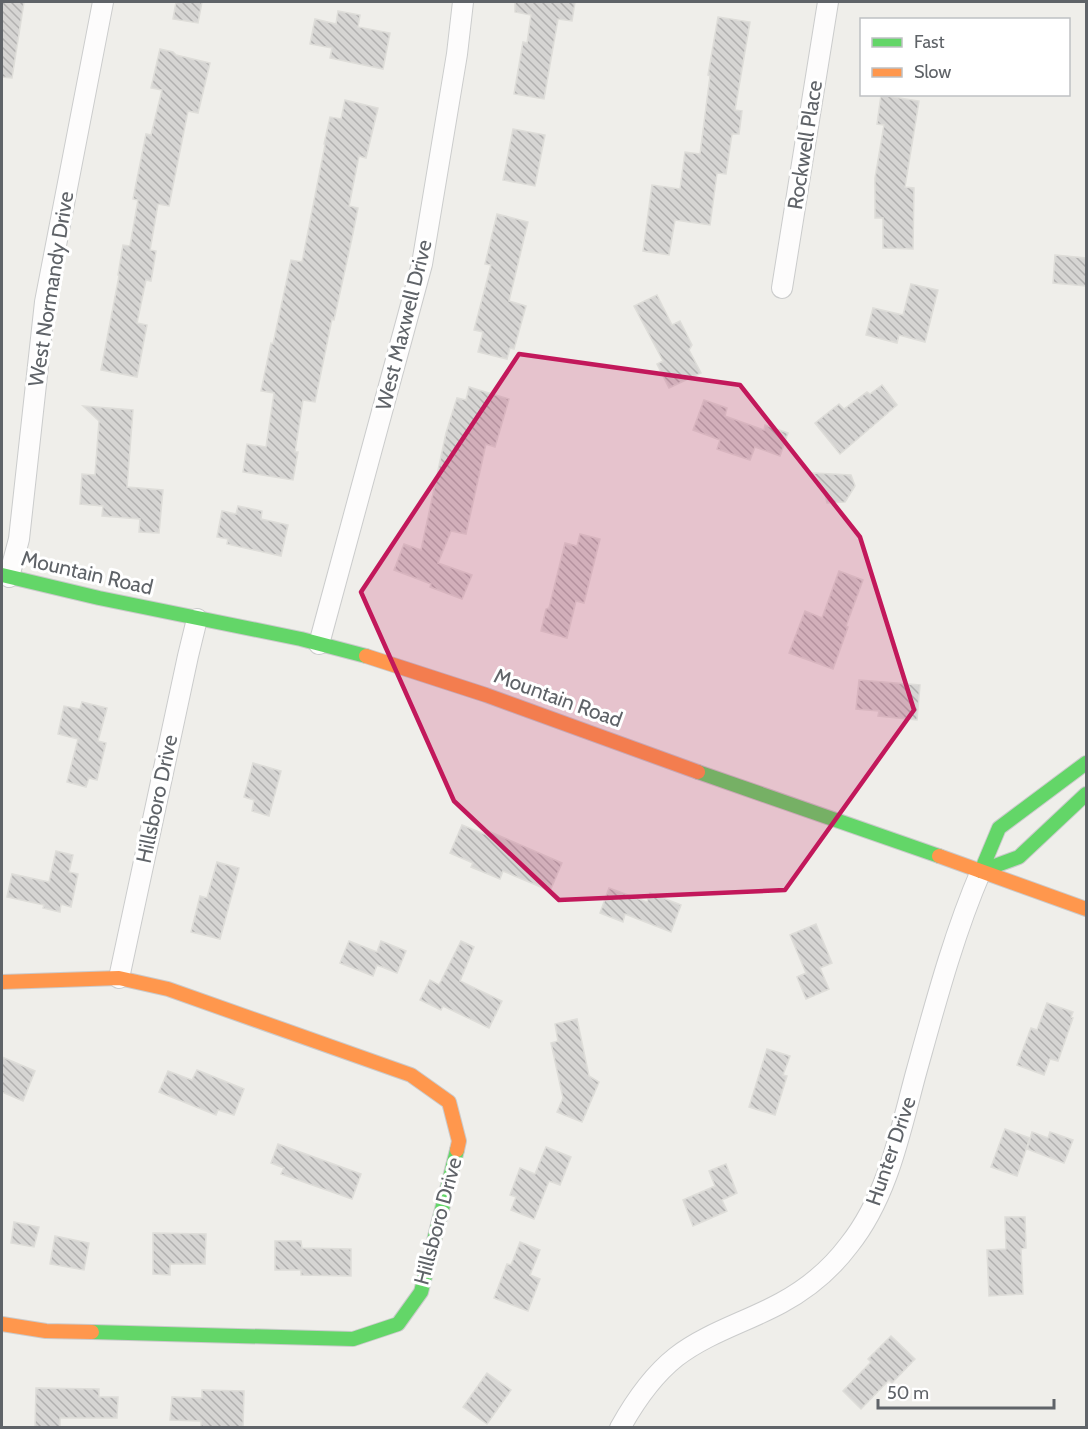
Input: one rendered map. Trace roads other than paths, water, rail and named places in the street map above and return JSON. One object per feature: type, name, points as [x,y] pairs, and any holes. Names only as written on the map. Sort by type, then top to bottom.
[{"type":"street","name":"West Normandy Drive","points":[[5,576],[19,539],[45,302],[103,2]]},
{"type":"street","name":"West Maxwell Drive","points":[[319,644],[422,264],[464,2]]},
{"type":"street","name":"Rockwell Place","points":[[782,288],[828,2]]},
{"type":"street","name":"Mountain Road","points":[[5,576],[86,596],[362,654],[449,681],[1086,909]]},
{"type":"street","name":"Hillsboro Drive","points":[[120,978],[185,668],[198,619]]},
{"type":"street","points":[[981,871],[999,828],[1086,763]]},
{"type":"street","points":[[981,871],[1019,857],[1086,794]]},
{"type":"street","name":"Hunter Drive","points":[[620,1428],[632,1406],[652,1381],[676,1357],[706,1338],[780,1304],[807,1287],[849,1246],[860,1230],[882,1191],[900,1136],[951,950],[981,871]]},
{"type":"street","name":"Hillsboro Drive","points":[[2,982],[120,978],[168,989],[411,1075],[449,1102],[459,1141],[421,1292],[398,1324],[353,1339],[46,1331],[2,1324]]}]
